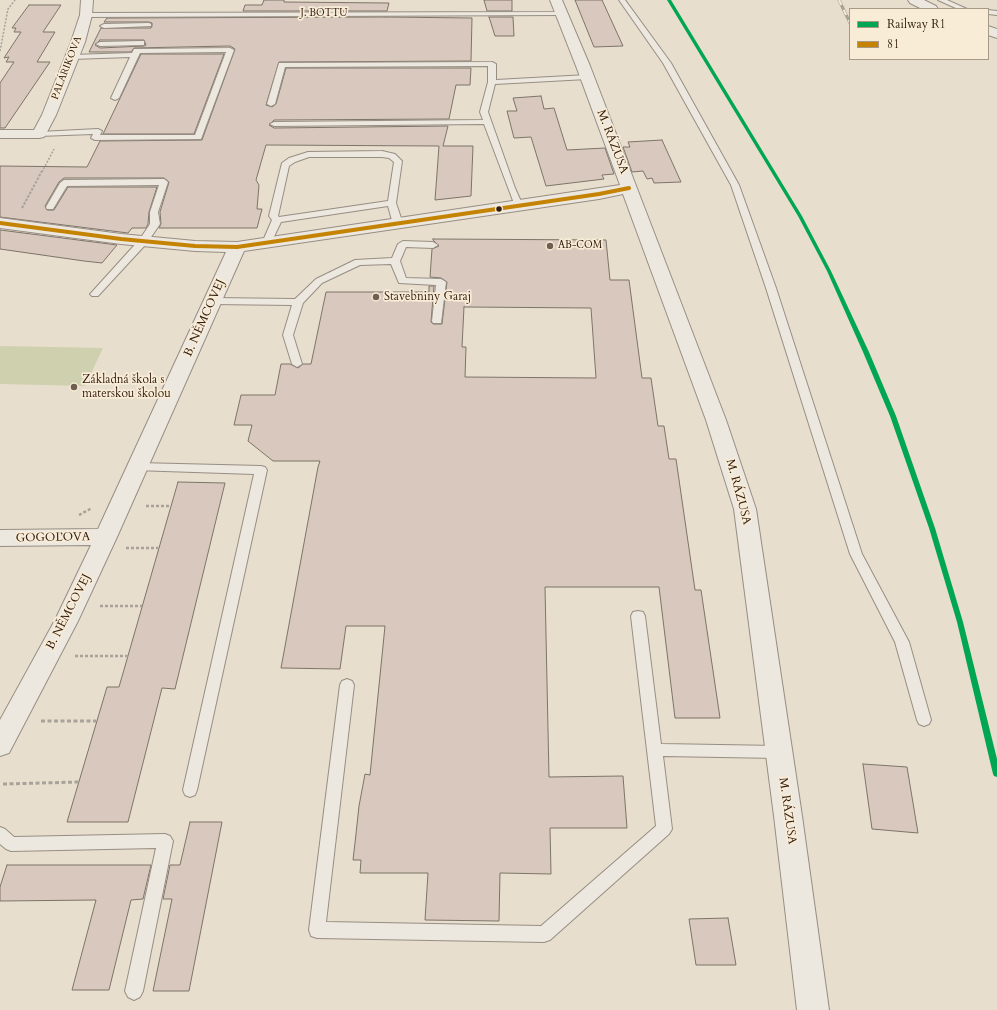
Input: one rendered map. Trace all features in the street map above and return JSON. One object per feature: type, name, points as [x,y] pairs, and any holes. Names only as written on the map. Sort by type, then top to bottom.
[{"type":"street","name":"PALÁRIKOVA","points":[[40,134],[72,57],[86,15],[87,0]]},
{"type":"street","points":[[914,0],[930,8]]},
{"type":"street","name":"M. RÁZUSA","points":[[559,7],[588,77],[716,420],[745,509],[788,816],[813,1010]]},
{"type":"street","points":[[0,134],[40,134]]},
{"type":"street","points":[[0,223],[144,241],[195,246],[237,247],[599,194],[629,188]]},
{"type":"street","name":"B. NĚMCOVEJ","points":[[0,745],[66,621],[113,542],[138,467],[237,247]]},
{"type":"street","name":"GOGOĽOVA","points":[[0,538],[113,542]]},
{"type":"lane","points":[[622,0],[667,63],[735,185],[771,288],[856,554],[902,642],[924,720]]},
{"type":"lane","points":[[941,0],[961,8]]},
{"type":"lane","name":"J. BOTTU","points":[[86,15],[559,7]]},
{"type":"lane","points":[[115,98],[152,18]]},
{"type":"lane","points":[[104,26],[145,34]]},
{"type":"lane","points":[[100,44],[145,34]]},
{"type":"lane","points":[[40,134],[98,130],[95,138],[198,137],[230,50],[72,57]]},
{"type":"lane","points":[[271,104],[282,65],[492,64],[492,82],[484,112],[511,188],[519,206]]},
{"type":"lane","points":[[492,82],[588,77]]},
{"type":"lane","points":[[274,124],[487,122]]},
{"type":"lane","points":[[277,220],[273,216],[285,165],[292,160],[308,155],[382,154],[392,156],[398,161],[392,203],[398,224]]},
{"type":"lane","points":[[50,208],[64,183],[164,182],[154,212],[155,224],[144,241],[95,294]]},
{"type":"lane","points":[[277,220],[392,203]]},
{"type":"lane","points":[[267,243],[277,220]]},
{"type":"lane","points":[[433,245],[403,244],[395,261],[402,281],[441,282],[437,321]]},
{"type":"lane","points":[[297,364],[288,335],[298,302],[319,281],[358,262],[395,261]]},
{"type":"lane","points":[[213,301],[298,302]]},
{"type":"lane","points":[[138,467],[261,470],[190,790]]},
{"type":"lane","points":[[347,685],[317,930],[544,934],[664,829],[638,616]]},
{"type":"lane","points":[[655,750],[778,752]]},
{"type":"lane","points":[[0,834],[11,844],[165,841],[134,991]]},
{"type":"path","points":[[0,51],[8,9],[15,0]]},
{"type":"path","points":[[144,506],[171,506]]},
{"type":"path","points":[[113,542],[159,548]]},
{"type":"path","points":[[99,606],[142,606]]},
{"type":"path","points":[[67,656],[128,656]]},
{"type":"path","points":[[34,721],[96,721]]},
{"type":"path","points":[[3,784],[78,782]]},
{"type":"green space","points":[[0,346],[103,348],[85,386],[0,384]]},
{"type":"building","points":[[264,0],[284,0],[284,2],[389,3],[387,11],[243,11],[245,5],[262,5]]},
{"type":"building","points":[[484,0],[512,0],[512,11],[487,11]]},
{"type":"building","points":[[575,0],[602,0],[623,46],[594,47]]},
{"type":"building","points":[[29,5],[61,5],[43,32],[55,32],[37,62],[50,62],[5,128],[0,128],[0,83],[14,62],[6,62],[9,57],[4,58],[21,32],[14,32],[16,28],[12,28]]},
{"type":"building","points":[[489,17],[513,17],[514,36],[495,36]]},
{"type":"building","points":[[107,18],[472,18],[471,61],[279,62],[266,105],[272,107],[276,104],[286,68],[471,68],[470,85],[456,85],[449,119],[274,120],[269,125],[274,128],[448,126],[443,146],[473,146],[471,196],[435,200],[439,146],[266,145],[256,180],[259,185],[257,209],[262,209],[257,228],[159,228],[161,224],[160,212],[169,182],[164,178],[64,178],[59,182],[45,206],[47,210],[54,210],[68,187],[157,187],[149,212],[148,224],[146,228],[132,228],[128,233],[0,217],[0,166],[87,167],[100,141],[202,140],[235,49],[230,46],[134,48],[131,52],[89,52],[101,28],[151,28],[152,26],[152,23],[149,22],[104,22]],"holes":[[[100,40],[144,40],[146,45],[144,46],[100,48],[95,45]]]},
{"type":"building","points":[[141,54],[224,54],[194,134],[103,134]]},
{"type":"building","points":[[541,96],[544,109],[554,108],[567,150],[605,148],[614,174],[602,175],[604,179],[546,186],[531,137],[514,138],[507,111],[517,111],[513,98]]},
{"type":"building","points":[[662,140],[681,182],[654,183],[652,178],[647,179],[643,171],[632,172],[623,147],[630,147],[628,142]]},
{"type":"building","points":[[0,230],[117,245],[102,263],[84,261],[0,249]]},
{"type":"building","points":[[433,240],[606,240],[610,280],[629,280],[642,378],[651,378],[658,426],[664,426],[669,459],[676,459],[695,590],[701,590],[720,718],[675,718],[659,587],[545,587],[549,777],[623,776],[627,828],[550,828],[551,874],[500,873],[499,921],[425,920],[428,873],[360,873],[361,860],[353,860],[359,806],[365,774],[370,775],[385,626],[346,626],[340,669],[281,668],[320,461],[273,461],[248,441],[252,425],[234,425],[241,395],[275,395],[281,364],[290,364],[298,368],[303,364],[311,364],[326,292],[429,292],[429,286],[434,286],[431,322],[433,324],[442,324],[447,282],[441,278],[430,277],[432,249],[439,246]],"holes":[[[464,307],[591,308],[596,378],[465,377],[466,347],[462,347]]]},
{"type":"building","points":[[178,482],[225,483],[175,689],[162,688],[128,822],[67,822],[107,687],[119,687]]},
{"type":"building","points":[[863,764],[907,767],[918,833],[872,829]]},
{"type":"building","points":[[190,822],[222,822],[189,991],[153,991],[172,899],[163,899],[170,865],[180,865]]},
{"type":"building","points":[[7,865],[151,865],[143,899],[131,900],[109,990],[72,990],[96,900],[0,901],[0,887]]},
{"type":"building","points":[[728,918],[736,965],[696,965],[689,919]]},
{"type":"railway","points":[[839,0],[849,21]]},
{"type":"rail line","name":"R1","points":[[669,0],[800,216],[829,271],[866,352],[893,416],[932,528],[960,622],[997,774]]},
{"type":"transit line","name":"81","points":[[0,223],[121,239],[195,246],[237,247],[599,194],[629,188]]},
{"type":"place","name":"AB-COM","points":[[550,246]]},
{"type":"place","name":"Stavebniny Garaj","points":[[376,297]]},
{"type":"place","name":"Základná škola s materskou školou","points":[[74,387]]}]
